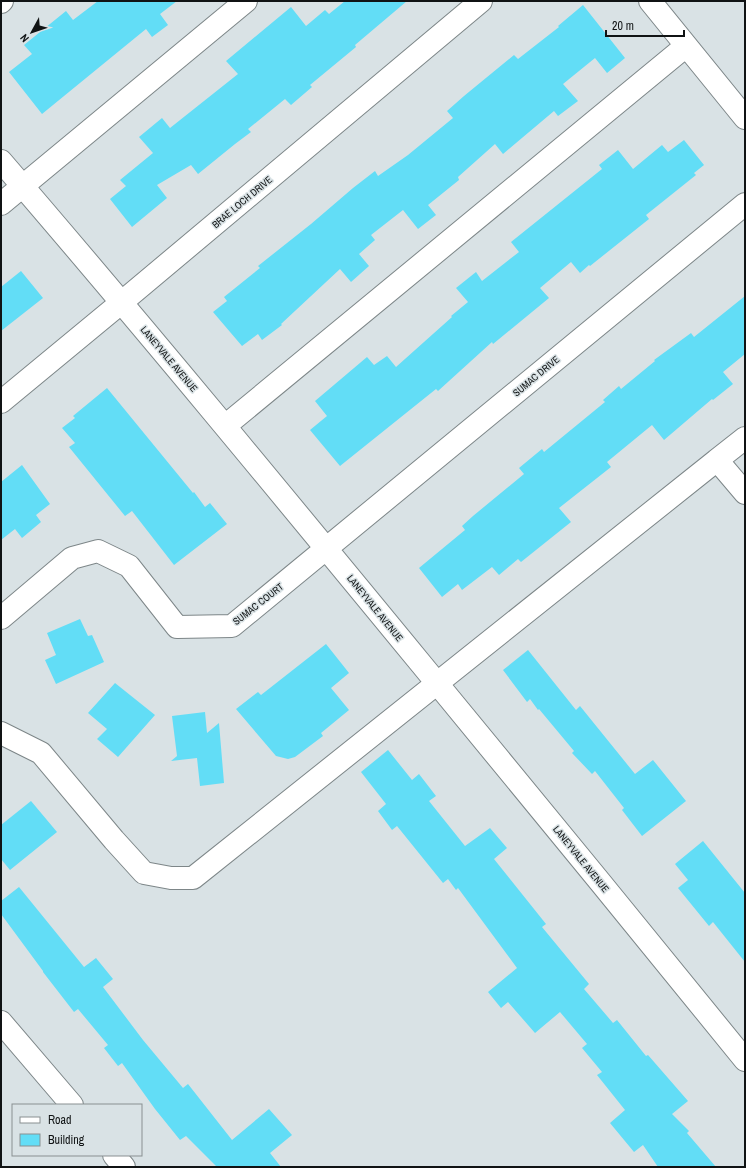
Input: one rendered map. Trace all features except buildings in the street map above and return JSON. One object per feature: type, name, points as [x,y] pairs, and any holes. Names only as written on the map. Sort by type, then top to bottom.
[{"type":"street","points":[[1,204],[246,1]]},
{"type":"street","name":"BRAE LOCH DRIVE","points":[[1,402],[481,1]]},
{"type":"street","points":[[650,1],[745,118]]},
{"type":"street","points":[[225,426],[686,46]]},
{"type":"street","name":"LANEYVALE AVENUE","points":[[1,161],[122,302],[327,549],[660,954],[745,1060]]},
{"type":"street","name":"SUMAC DRIVE","points":[[327,549],[745,204]]},
{"type":"street","points":[[1,733],[41,753],[114,840],[144,873],[171,878],[193,878],[745,438]]},
{"type":"street","points":[[717,460],[745,493]]},
{"type":"street","name":"SUMAC COURT","points":[[1,618],[72,558],[98,551],[129,566],[177,627],[232,626],[327,549]]},
{"type":"street","points":[[1,1022],[71,1104]]},
{"type":"street","points":[[115,1156],[124,1167]]}]
